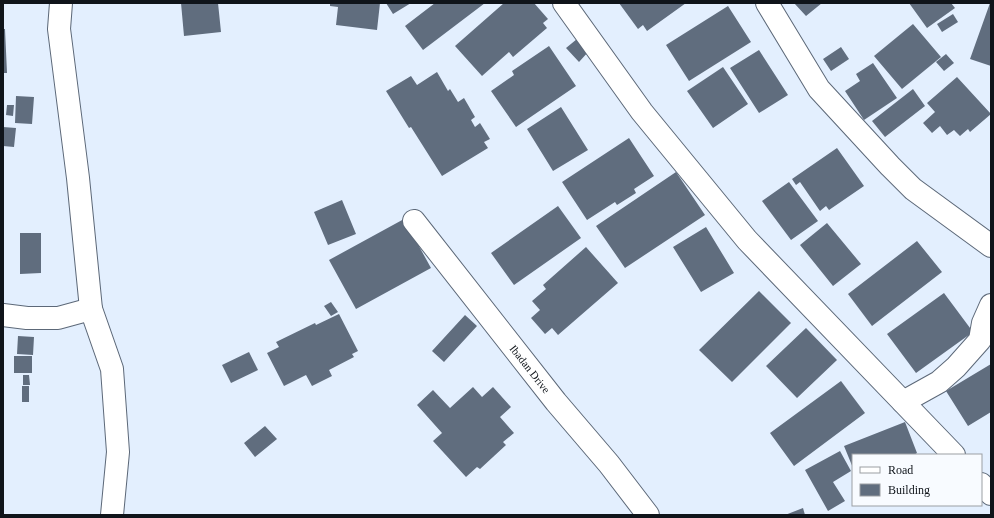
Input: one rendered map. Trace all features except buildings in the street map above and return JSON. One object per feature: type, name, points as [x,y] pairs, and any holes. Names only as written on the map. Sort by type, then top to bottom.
[{"type":"street","points":[[61,3],[59,29],[78,178],[91,309],[112,369],[118,452],[112,515]]},
{"type":"street","points":[[564,3],[642,112],[748,240],[953,454]]},
{"type":"street","points":[[767,3],[824,95],[913,189],[991,246]]},
{"type":"street","name":"Ibadan Drive","points":[[414,221],[556,402],[609,464],[648,515]]},
{"type":"street","points":[[903,402],[939,382],[956,367],[980,340],[983,322],[991,305]]},
{"type":"street","points":[[3,315],[27,318],[58,318],[91,309]]},
{"type":"street","points":[[982,485],[991,494]]}]
